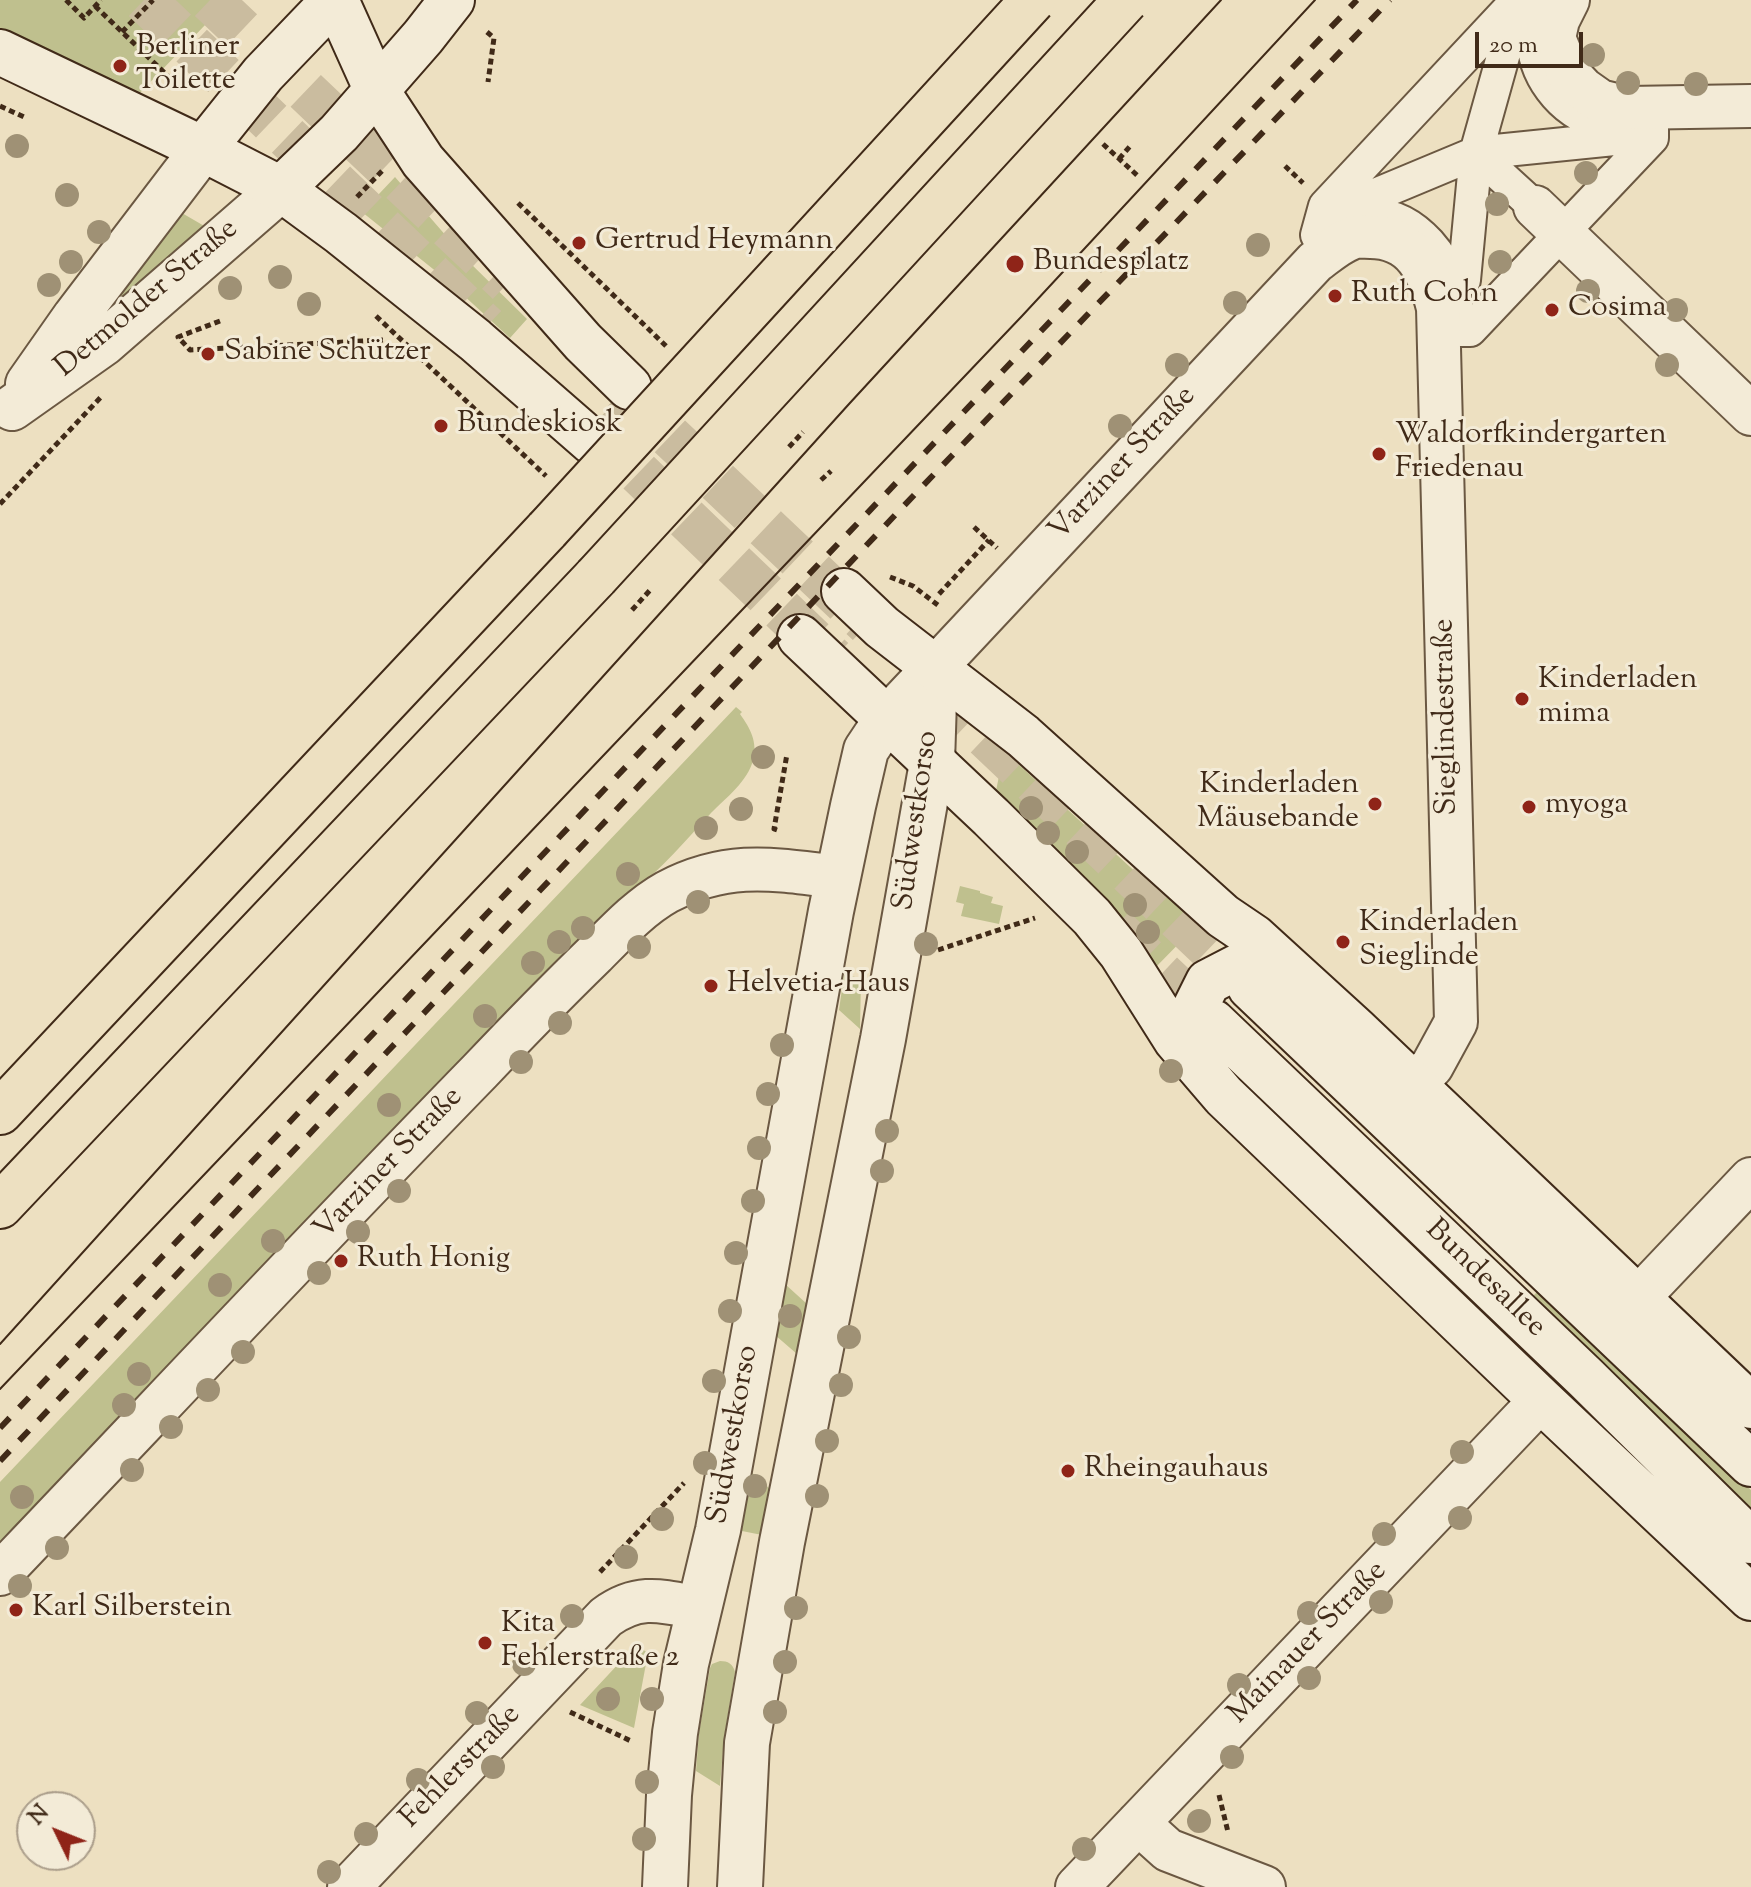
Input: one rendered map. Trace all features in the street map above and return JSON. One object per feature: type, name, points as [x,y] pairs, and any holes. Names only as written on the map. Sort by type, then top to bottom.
[{"type":"highway","points":[[0,1112],[547,530],[1033,0]]},
{"type":"highway","points":[[0,1206],[596,577],[1126,0]]},
{"type":"main road","points":[[203,149],[263,74],[335,0],[377,91],[423,161],[583,342],[629,387]]},
{"type":"main road","points":[[281,189],[377,91],[452,0]]},
{"type":"main road","points":[[0,52],[281,189],[475,340],[592,442]]},
{"type":"main road","name":"Detmolder Straße","points":[[6,414],[75,317],[203,149]]},
{"type":"main road","name":"Detmolder Straße","points":[[6,414],[104,343],[281,189]]},
{"type":"main road","points":[[862,582],[882,627],[1023,736],[1223,916],[1254,937],[1268,977]]},
{"type":"main road","points":[[800,637],[1092,917],[1121,953],[1169,1030],[1224,1096],[1751,1598]]},
{"type":"main road","name":"Südwestkorso","points":[[665,1887],[669,1795],[686,1664],[718,1530],[838,877],[866,750],[886,720],[935,668]]},
{"type":"main road","name":"Südwestkorso","points":[[740,1887],[747,1743],[782,1542],[883,1039],[932,763],[935,668]]},
{"type":"main road","points":[[1193,1061],[1194,1010],[1208,982],[1237,967],[1268,977],[1414,1085],[1751,1406]]},
{"type":"main road","name":"Bundesallee","points":[[1268,977],[1751,1464]]},
{"type":"main road","name":"Bundesallee","points":[[1213,1022],[1597,1389],[1751,1541]]},
{"type":"main road","points":[[699,1608],[768,1623]]},
{"type":"street","points":[[1568,0],[1558,20],[1554,38],[1569,74],[1600,101],[1628,108],[1751,106]]},
{"type":"street","points":[[1525,4],[1534,21],[1533,41],[1539,70],[1550,89],[1561,101],[1591,119],[1613,126],[1629,136]]},
{"type":"street","points":[[1525,4],[1512,6],[1325,206],[1317,235],[1345,220],[1372,214],[1397,218],[1412,227],[1443,262],[1453,286],[1458,312],[1470,330],[1552,224],[1629,136]]},
{"type":"street","points":[[1458,312],[1476,153],[1525,4]]},
{"type":"street","points":[[1323,211],[1356,203],[1476,153],[1629,136]]},
{"type":"street","points":[[1476,153],[1751,414]]},
{"type":"street","points":[[1356,203],[1381,201],[1407,207],[1429,223],[1452,247],[1458,312]]},
{"type":"street","name":"Varziner Straße","points":[[935,668],[1315,262],[1353,237],[1380,237],[1404,244],[1421,263],[1438,308],[1458,312]]},
{"type":"street","name":"Sieglindestraße","points":[[1414,1085],[1432,1066],[1456,1022],[1458,312]]},
{"type":"street","name":"Varziner Straße","points":[[0,1574],[453,1099],[557,992],[643,910],[669,892],[718,872],[748,869],[838,877]]},
{"type":"street","points":[[1638,1298],[1751,1179]]},
{"type":"street","name":"Mainauer Straße","points":[[1077,1887],[1541,1400]]},
{"type":"street","name":"Fehlerstraße","points":[[349,1887],[606,1617],[620,1607],[638,1601],[656,1600],[699,1608]]},
{"type":"street","points":[[1138,1823],[1168,1850],[1264,1887]]},
{"type":"path","points":[[66,0],[84,18],[101,0]]},
{"type":"path","points":[[122,32],[153,0]]},
{"type":"path","points":[[95,6],[172,80]]},
{"type":"path","points":[[487,32],[494,38],[488,82]]},
{"type":"path","points":[[0,106],[24,117]]},
{"type":"path","points":[[1103,144],[1139,177]]},
{"type":"path","points":[[1119,159],[1132,144]]},
{"type":"path","points":[[351,204],[387,166]]},
{"type":"path","points":[[1285,166],[1304,183]]},
{"type":"path","points":[[514,199],[666,346]]},
{"type":"path","points":[[372,313],[547,477]]},
{"type":"path","points":[[220,321],[178,337],[190,350],[383,340]]},
{"type":"path","points":[[789,447],[803,432]]},
{"type":"path","points":[[821,480],[831,471]]},
{"type":"path","points":[[939,594],[989,540]]},
{"type":"path","points":[[862,582],[913,586],[939,606]]},
{"type":"path","points":[[632,610],[652,588]]},
{"type":"path","points":[[776,817],[787,754]]},
{"type":"path","points":[[934,951],[1036,918]]},
{"type":"path","points":[[600,1572],[689,1478]]},
{"type":"path","points":[[562,1708],[640,1745]]},
{"type":"path","points":[[1217,1782],[1228,1834]]},
{"type":"green space","points":[[0,0],[229,0],[136,97],[0,34]]},
{"type":"green space","points":[[395,177],[467,260],[527,319],[510,338],[448,281],[362,212]]},
{"type":"green space","points":[[175,209],[206,227],[93,331]]},
{"type":"green space","points":[[736,707],[742,712],[740,714],[750,730],[754,747],[750,768],[736,789],[664,864],[476,1044],[0,1545],[0,1482]]},
{"type":"green space","points":[[1004,751],[1142,878],[1200,922],[1152,971],[994,801]]},
{"type":"green space","points":[[960,886],[993,897],[991,903],[1003,906],[999,924],[961,916],[964,904],[956,902]]},
{"type":"green space","points":[[844,975],[861,978],[860,1029],[839,1010]]},
{"type":"green space","points":[[785,1284],[807,1304],[797,1354],[775,1335]]},
{"type":"green space","points":[[1540,1289],[1751,1490],[1751,1511],[1529,1300]]},
{"type":"green space","points":[[749,1470],[770,1489],[762,1535],[737,1530]]},
{"type":"green space","points":[[636,1645],[648,1653],[634,1728],[580,1705]]},
{"type":"green space","points":[[720,1661],[730,1664],[735,1672],[720,1786],[696,1771],[710,1668]]},
{"type":"tunnel","points":[[144,0],[486,327]]},
{"type":"tunnel","points":[[210,0],[508,283]]},
{"type":"tunnel","points":[[622,391],[868,624]]},
{"type":"tunnel","points":[[591,427],[833,659]]},
{"type":"tunnel","points":[[938,691],[1250,987]]},
{"type":"tunnel","points":[[1114,928],[1213,1022]]},
{"type":"tram line","points":[[0,1344],[849,404],[1221,0]]},
{"type":"tram line","points":[[0,1389],[1022,316],[1315,0]]},
{"type":"railway","points":[[0,1428],[1357,0]]},
{"type":"railway","points":[[0,1461],[916,493],[1390,0]]},
{"type":"place","name":"Berliner Toilette","points":[[120,66]]},
{"type":"place","name":"Gertrud Heymann","points":[[579,243]]},
{"type":"place","name":"Bundesplatz","points":[[1015,264]]},
{"type":"place","name":"Ruth Cohn","points":[[1335,296]]},
{"type":"place","name":"Cosima","points":[[1552,310]]},
{"type":"place","name":"Sabine Schützer","points":[[208,354]]},
{"type":"place","name":"Bundeskiosk","points":[[441,426]]},
{"type":"place","name":"Waldorfkindergarten Friedenau","points":[[1379,454]]},
{"type":"place","name":"Kinderladen mima","points":[[1522,699]]},
{"type":"place","name":"Kinderladen Mäusebande","points":[[1375,804]]},
{"type":"place","name":"myoga","points":[[1529,807]]},
{"type":"place","name":"Kinderladen Sieglinde","points":[[1343,942]]},
{"type":"place","name":"Helvetia-Haus","points":[[711,986]]},
{"type":"place","name":"Ruth Honig","points":[[341,1261]]},
{"type":"place","name":"Rheingauhaus","points":[[1068,1471]]},
{"type":"place","name":"Karl Silberstein","points":[[16,1610]]},
{"type":"place","name":"Kita Fehlerstraße 2","points":[[485,1643]]}]
